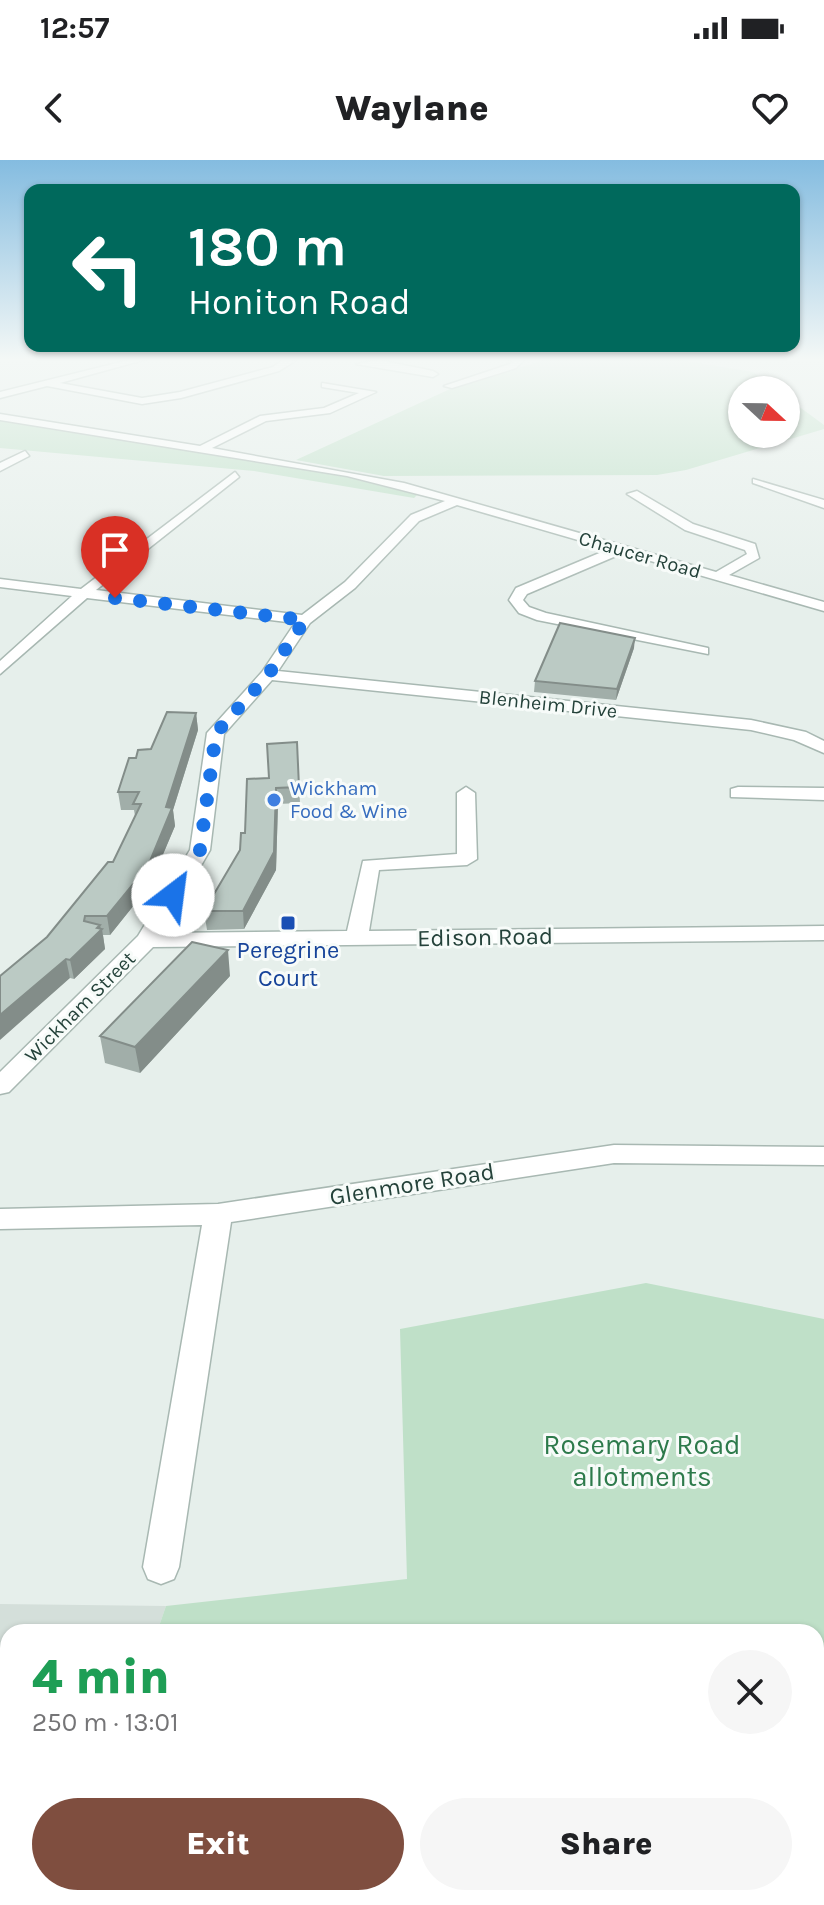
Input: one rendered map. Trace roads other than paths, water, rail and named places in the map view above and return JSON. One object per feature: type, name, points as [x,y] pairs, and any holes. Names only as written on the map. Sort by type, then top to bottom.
[{"type":"street","points":[[142,440],[347,473],[456,501]]},
{"type":"street","points":[[200,450],[219,440]]},
{"type":"street","points":[[0,468],[25,454]]},
{"type":"street","points":[[0,669],[83,594],[235,475]]},
{"type":"street","points":[[757,481],[824,504]]},
{"type":"street","points":[[633,494],[689,527],[750,547],[754,555],[716,577]]},
{"type":"street","name":"Chaucer Road","points":[[456,501],[824,607]]},
{"type":"street","name":"Wickham Street","points":[[0,1086],[147,940],[200,850],[216,733],[268,675],[305,620],[350,585],[415,518],[456,501]]},
{"type":"street","points":[[621,549],[521,591],[516,600],[524,610],[542,617],[703,651]]},
{"type":"street","points":[[0,583],[305,620]]},
{"type":"street","name":"Blenheim Drive","points":[[268,675],[751,725],[800,736],[824,748]]},
{"type":"street","points":[[357,938],[370,865],[467,859],[466,793]]},
{"type":"street","points":[[738,793],[824,794]]},
{"type":"street","name":"Edison Road","points":[[147,940],[824,933]]},
{"type":"street","name":"Glenmore Road","points":[[0,1219],[218,1214],[614,1154],[824,1156]]},
{"type":"street","points":[[161,1567],[218,1214]]},
{"type":"place","name":"Wickham Food & Wine","points":[[274,800]]},
{"type":"place","name":"Peregrine Court","points":[[288,923]]},
{"type":"park label","name":"Rosemary Road allotments","points":[[642,1460]]}]
